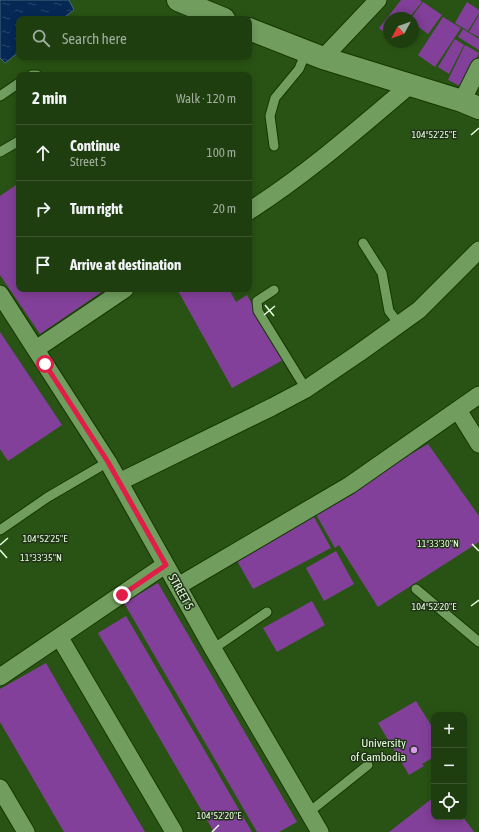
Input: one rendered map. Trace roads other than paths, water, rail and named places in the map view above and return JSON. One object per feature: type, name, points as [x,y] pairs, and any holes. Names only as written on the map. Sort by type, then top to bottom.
[{"type":"street","points":[[178,0],[217,16]]},
{"type":"street","points":[[314,55],[378,0]]},
{"type":"street","points":[[252,30],[314,55],[475,107],[479,67]]},
{"type":"street","points":[[252,209],[281,191],[410,85]]},
{"type":"street","points":[[119,482],[306,389],[418,310],[479,250]]},
{"type":"street","points":[[36,349],[122,292]]},
{"type":"street","name":"STREET 5","points":[[0,294],[108,462],[213,649],[308,813],[316,831]]},
{"type":"street","points":[[178,586],[350,485],[479,396]]},
{"type":"street","points":[[458,410],[479,444]]},
{"type":"street","points":[[0,677],[60,638],[166,565]]},
{"type":"street","points":[[60,638],[174,832]]},
{"type":"street","points":[[0,788],[26,832]]},
{"type":"lane","points":[[274,146],[270,116],[275,98],[299,69],[314,55]]},
{"type":"lane","points":[[0,96],[16,85]]},
{"type":"lane","points":[[0,152],[16,143]]},
{"type":"lane","points":[[363,244],[382,273],[389,311],[399,324]]},
{"type":"lane","points":[[274,290],[257,301],[258,311],[306,389]]},
{"type":"lane","points":[[0,530],[48,497],[108,462]]},
{"type":"lane","points":[[416,589],[479,642]]},
{"type":"lane","points":[[213,649],[267,612]]},
{"type":"lane","points":[[308,813],[368,765]]},
{"type":"water","points":[[0,0],[69,0],[74,10],[66,16],[16,16],[16,54],[5,63],[0,58]]},
{"type":"place","name":"University of Cambodia","points":[[414,750]]}]
